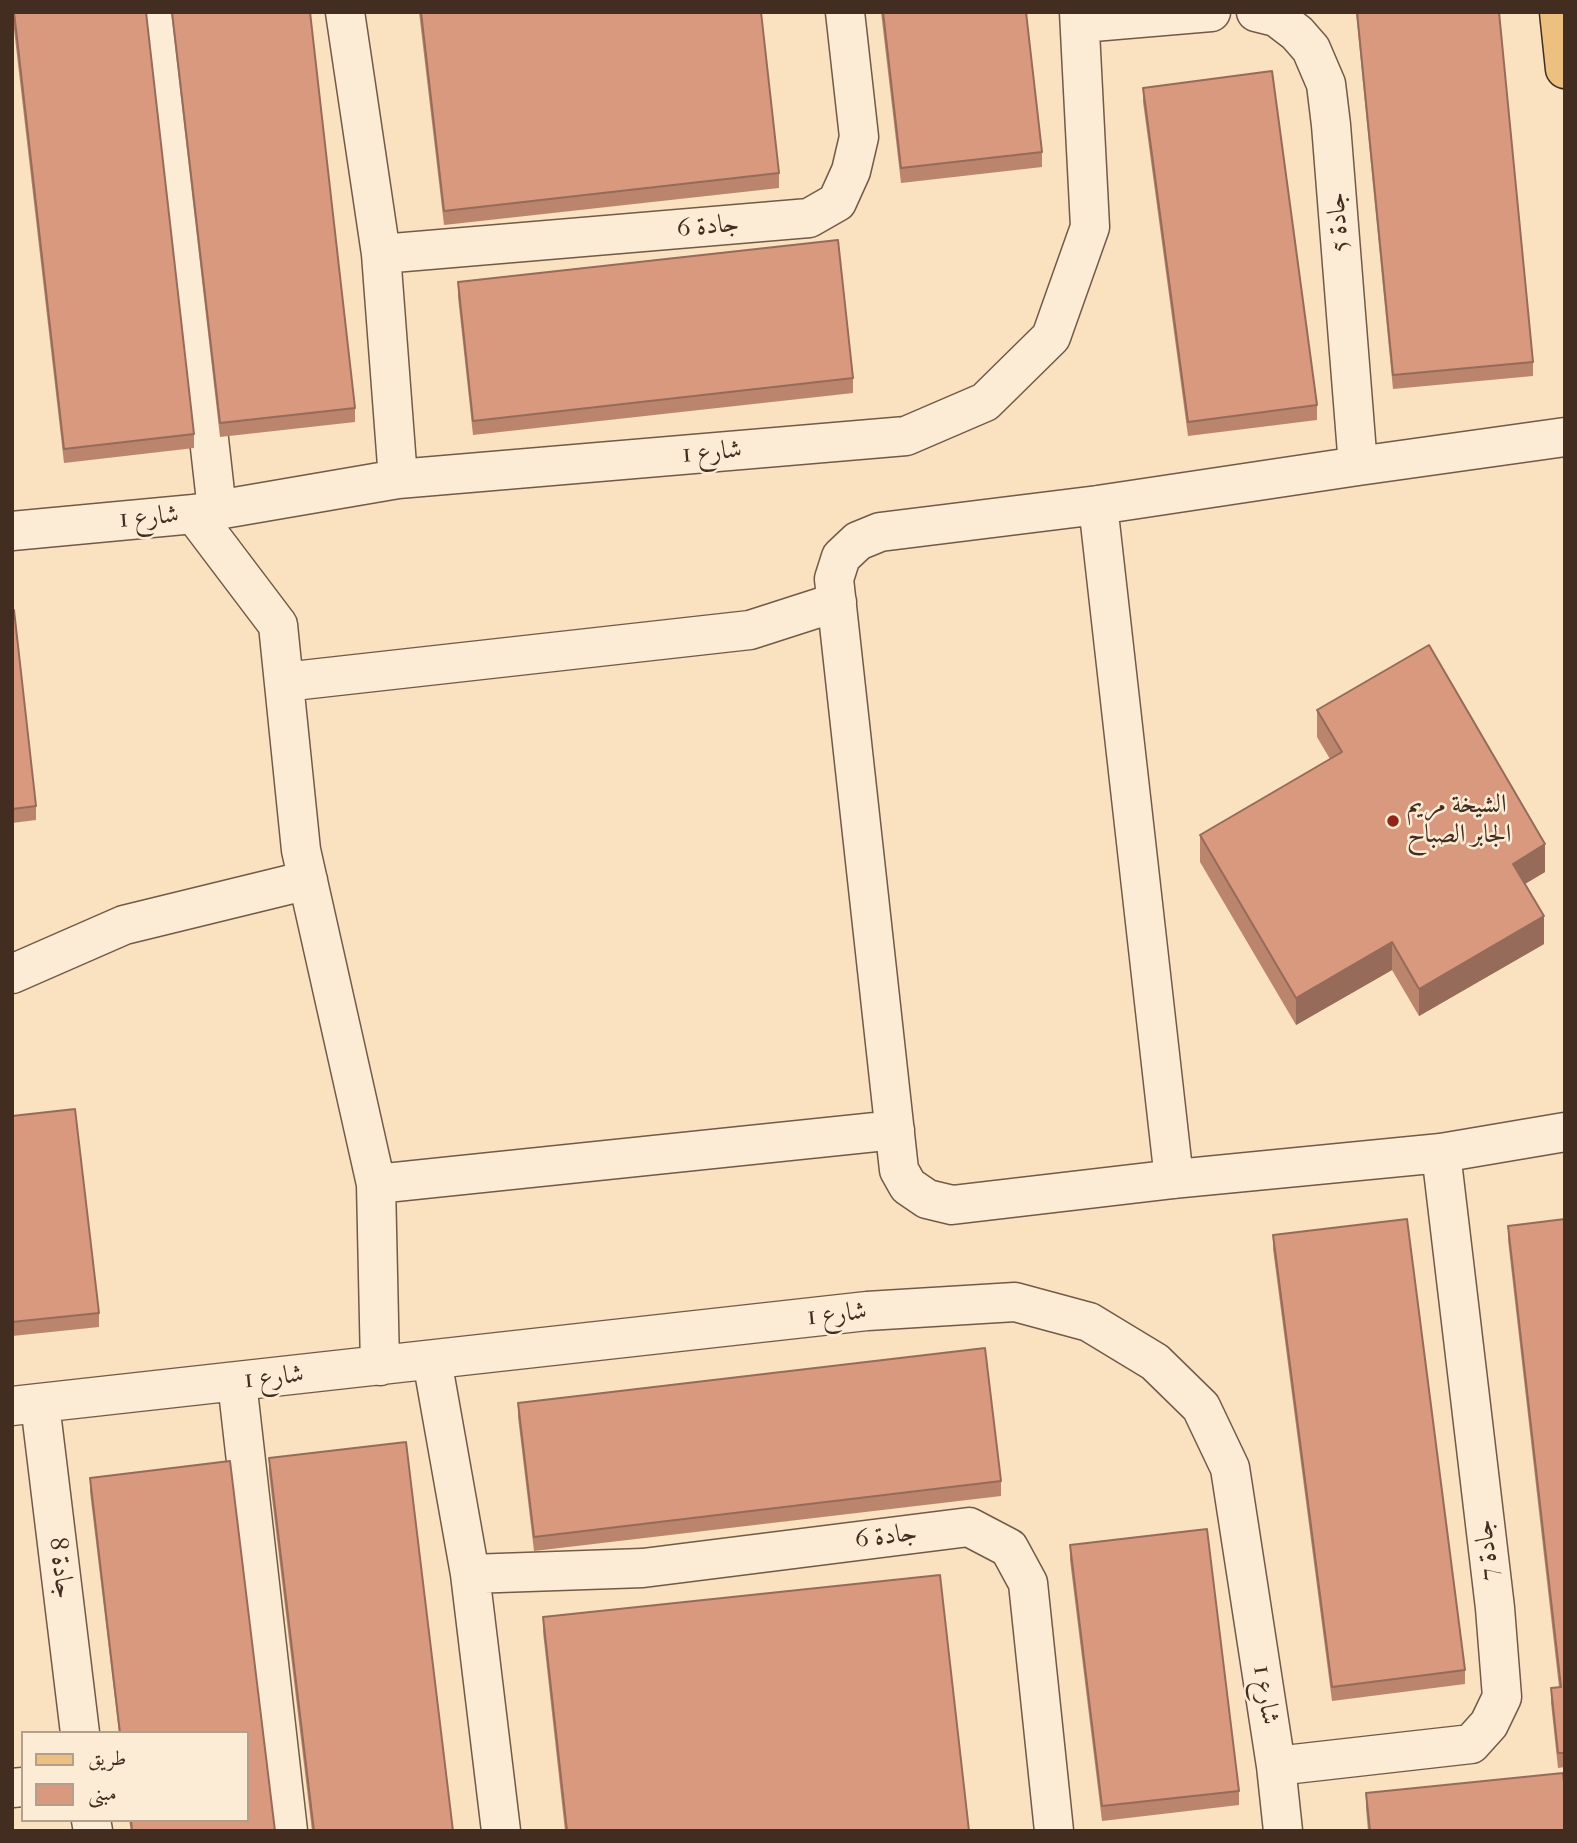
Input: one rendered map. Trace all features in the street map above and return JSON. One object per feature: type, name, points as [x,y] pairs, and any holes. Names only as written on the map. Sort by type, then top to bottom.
[{"type":"main road","points":[[1559,12],[1565,69]]},
{"type":"street","points":[[161,12],[205,512],[278,625],[301,850],[376,1184],[380,1366]]},
{"type":"street","points":[[345,12],[381,254],[398,479]]},
{"type":"street","name":"جادة 6","points":[[381,254],[809,218],[837,202],[851,171],[859,138],[845,12]]},
{"type":"street","points":[[1080,18],[1211,12]]},
{"type":"street","name":"جادة 5","points":[[1256,12],[1276,17],[1297,33],[1311,50],[1326,84],[1357,466]]},
{"type":"street","name":"شارع 1","points":[[12,531],[205,512],[398,479],[906,436],[985,402],[1051,337],[1090,227],[1080,18]]},
{"type":"street","points":[[1565,438],[1098,505],[880,532],[858,541],[841,557],[834,579],[899,1170],[908,1185],[927,1199],[952,1205],[1174,1179],[1441,1153],[1565,1132]]},
{"type":"street","points":[[1098,505],[1174,1179]]},
{"type":"street","points":[[284,682],[750,630],[837,602]]},
{"type":"street","points":[[12,974],[124,925],[308,880]]},
{"type":"street","points":[[376,1184],[895,1130]]},
{"type":"street","name":"جادة 7","points":[[1276,1766],[1471,1744],[1489,1724],[1502,1697],[1495,1608],[1441,1153]]},
{"type":"street","name":"شارع 1","points":[[26,1405],[867,1311],[1015,1302],[1089,1322],[1155,1362],[1201,1407],[1230,1468],[1276,1766],[1283,1831]]},
{"type":"street","points":[[432,1360],[470,1574],[501,1831]]},
{"type":"street","points":[[237,1382],[288,1831]]},
{"type":"street","name":"جادة 8","points":[[26,1405],[80,1731]]},
{"type":"street","name":"جادة 6","points":[[470,1574],[643,1568],[970,1527],[1009,1548],[1028,1583],[1054,1831]]},
{"type":"building","points":[[14,12],[146,12],[194,434],[64,449]]},
{"type":"building","points":[[172,12],[310,12],[355,408],[220,423]]},
{"type":"building","points":[[421,12],[761,12],[779,173],[444,211]]},
{"type":"building","points":[[883,12],[1026,12],[1042,152],[901,168]]},
{"type":"building","points":[[1357,12],[1499,12],[1533,362],[1393,375]]},
{"type":"building","points":[[1272,71],[1317,405],[1188,422],[1143,88]]},
{"type":"building","points":[[838,240],[853,378],[473,421],[458,282]]},
{"type":"building","points":[[12,610],[36,806],[12,809]]},
{"type":"building","name":"الشيخة مريم الجابر الصباح","points":[[1429,645],[1545,844],[1513,864],[1544,916],[1419,989],[1392,942],[1296,998],[1200,835],[1342,752],[1317,710]]},
{"type":"building","points":[[75,1109],[99,1313],[12,1322],[12,1116]]},
{"type":"building","points":[[1407,1219],[1465,1670],[1332,1687],[1273,1235]]},
{"type":"building","points":[[1565,1219],[1565,1753],[1558,1753],[1551,1688],[1561,1687],[1508,1226]]},
{"type":"building","points":[[985,1348],[1001,1481],[534,1537],[518,1403]]},
{"type":"building","points":[[406,1442],[453,1831],[314,1831],[269,1458]]},
{"type":"building","points":[[230,1461],[275,1831],[132,1831],[131,1822],[248,1822],[248,1731],[120,1731],[90,1478]]},
{"type":"building","points":[[1207,1529],[1239,1791],[1102,1806],[1070,1545]]},
{"type":"building","points":[[940,1575],[969,1831],[567,1831],[543,1617]]},
{"type":"building","points":[[1563,1773],[1565,1831],[1370,1831],[1366,1793]]},
{"type":"place","name":"الشيخة مريم الجابر الصباح","points":[[1393,821]]}]
